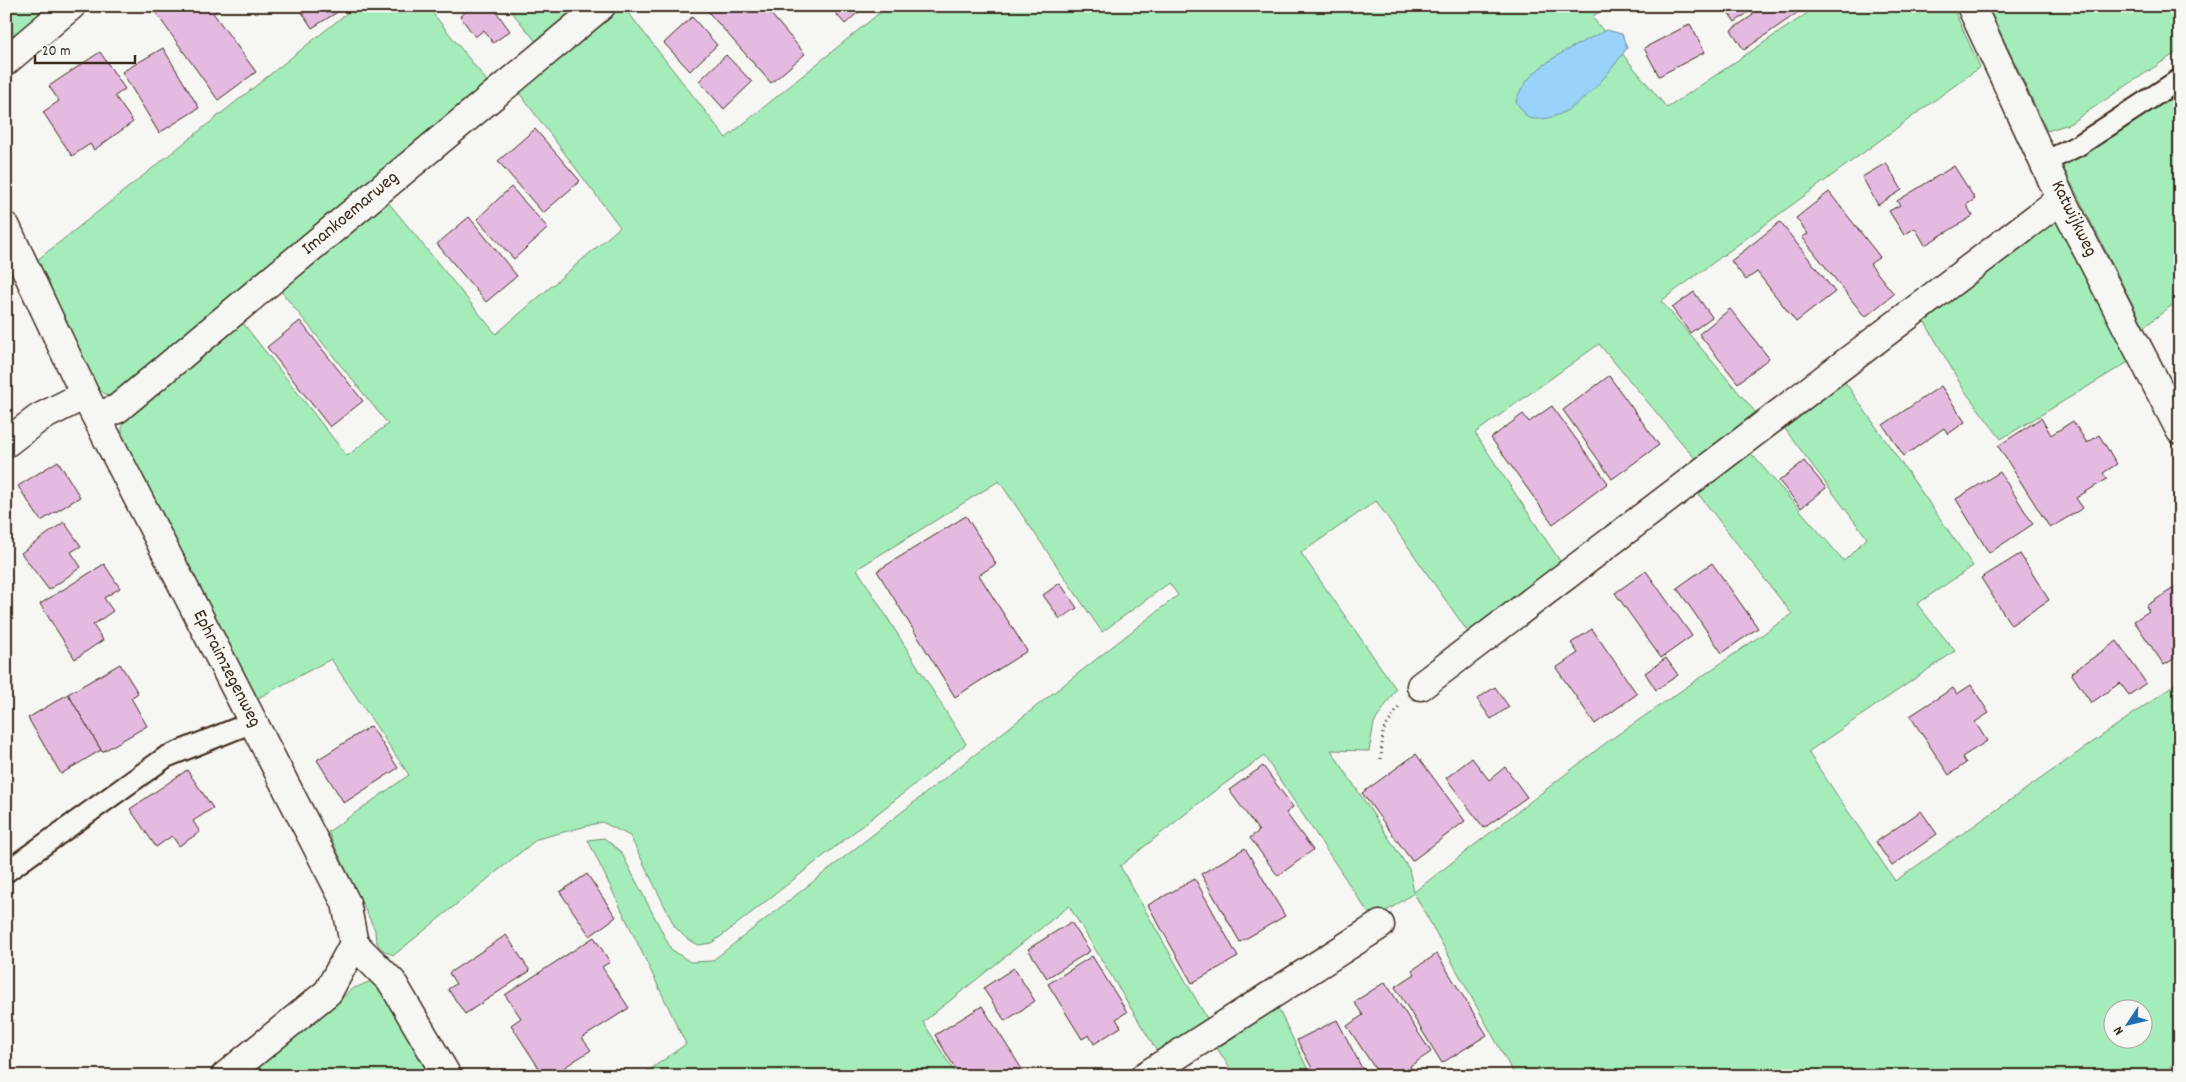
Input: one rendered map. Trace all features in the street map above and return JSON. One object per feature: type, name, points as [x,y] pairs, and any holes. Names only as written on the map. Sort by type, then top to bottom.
[{"type":"street","points":[[6,61],[71,6]]},
{"type":"street","name":"Imankoemarweg","points":[[6,443],[39,418],[91,406],[117,409],[601,6]]},
{"type":"street","name":"Katwijkweg","points":[[1971,6],[2061,199],[2178,420]]},
{"type":"street","points":[[1421,686],[2061,199]]},
{"type":"street","name":"Ephraimzegenweg","points":[[6,227],[91,406],[346,903],[354,944]]},
{"type":"street","points":[[1145,1076],[1380,925]]},
{"type":"street","points":[[225,1076],[328,992],[354,944],[392,982],[447,1076]]},
{"type":"lane","points":[[2045,162],[2079,145],[2180,79]]},
{"type":"lane","points":[[6,872],[166,757],[253,722]]},
{"type":"path","points":[[1381,759],[1383,731],[1398,708],[1421,686]]},
{"type":"green space","points":[[6,6],[52,6],[6,45]]},
{"type":"green space","points":[[356,6],[427,6],[491,86],[115,397],[104,393],[91,379],[36,261]]},
{"type":"green space","points":[[507,6],[584,6],[538,44]]},
{"type":"green space","points":[[615,6],[623,6],[726,138],[888,6],[1607,6],[1592,17],[1667,108],[1818,6],[1952,6],[1980,67],[1661,301],[1757,414],[1697,461],[1599,344],[1475,433],[1562,564],[1468,632],[1376,501],[1301,553],[1396,689],[1374,723],[1369,751],[1331,750],[1409,869],[1414,892],[1607,742],[1792,614],[1696,491],[1749,451],[1844,561],[1867,538],[1779,421],[1840,375],[1973,566],[1917,604],[1955,651],[1808,752],[1895,881],[2180,681],[2180,1057],[2160,1076],[1515,1076],[1414,893],[1373,920],[1264,756],[1213,792],[1120,866],[1209,1022],[1158,1053],[1069,906],[923,1022],[957,1076],[641,1076],[686,1044],[588,840],[604,838],[621,852],[671,949],[690,962],[712,961],[1178,595],[1169,583],[1102,632],[999,481],[857,569],[966,744],[723,935],[711,943],[699,945],[687,939],[675,927],[630,836],[602,822],[537,839],[394,955],[385,951],[377,943],[375,930],[328,832],[409,775],[331,659],[256,699],[122,435],[122,421],[239,318],[347,456],[388,424],[276,285],[383,196],[496,334],[620,227],[517,90]]},
{"type":"green space","points":[[1988,6],[2180,6],[2180,50],[2069,124],[2047,131]]},
{"type":"green space","points":[[2180,67],[2180,299],[2144,327],[2052,145],[2073,140]]},
{"type":"green space","points":[[2054,221],[2062,226],[2130,361],[2001,439],[1964,390],[1922,317]]},
{"type":"green space","points":[[371,981],[381,986],[434,1076],[246,1076],[338,1003],[350,990]]},
{"type":"green space","points":[[1278,1008],[1311,1076],[1235,1076],[1217,1048]]},
{"type":"water","points":[[1607,30],[1622,34],[1627,48],[1597,85],[1572,107],[1558,115],[1543,119],[1528,118],[1516,102],[1521,89],[1530,78],[1554,58]]},
{"type":"building","points":[[151,6],[217,6],[219,9],[213,13],[256,72],[218,100]]},
{"type":"building","points":[[298,6],[347,6],[312,28]]},
{"type":"building","points":[[474,6],[492,6],[510,31],[493,43],[484,30],[475,37],[460,16]]},
{"type":"building","points":[[703,6],[764,6],[805,54],[771,83]]},
{"type":"building","points":[[829,6],[865,6],[845,24]]},
{"type":"building","points":[[1724,6],[1807,6],[1744,50],[1731,30],[1753,15],[1750,11],[1735,22]]},
{"type":"building","points":[[692,17],[717,45],[690,71],[664,43]]},
{"type":"building","points":[[1690,24],[1705,52],[1659,76],[1644,48]]},
{"type":"building","points":[[163,48],[199,108],[159,133],[122,72]]},
{"type":"building","points":[[100,52],[125,89],[115,96],[133,122],[94,150],[90,144],[72,156],[43,112],[59,101],[49,86]]},
{"type":"building","points":[[726,55],[752,82],[724,109],[699,81]]},
{"type":"building","points":[[535,129],[580,181],[543,213],[498,161]]},
{"type":"building","points":[[1886,163],[1902,190],[1878,205],[1862,177]]},
{"type":"building","points":[[1954,166],[1975,199],[1966,205],[1973,216],[1925,245],[1915,228],[1904,235],[1889,211],[1900,205],[1897,201]]},
{"type":"building","points":[[511,187],[548,228],[514,259],[477,219]]},
{"type":"building","points":[[1829,192],[1880,257],[1870,264],[1894,294],[1865,317],[1802,237],[1808,234],[1796,218]]},
{"type":"building","points":[[469,217],[517,276],[486,302],[437,244]]},
{"type":"building","points":[[1780,222],[1835,292],[1796,322],[1757,272],[1746,280],[1731,261]]},
{"type":"building","points":[[1694,292],[1712,317],[1690,333],[1672,308]]},
{"type":"building","points":[[1730,309],[1769,358],[1738,383],[1699,334]]},
{"type":"building","points":[[300,321],[363,401],[330,427],[267,347]]},
{"type":"building","points":[[1609,376],[1659,445],[1612,479],[1563,410]]},
{"type":"building","points":[[1941,386],[1965,422],[1948,434],[1944,428],[1904,456],[1883,425]]},
{"type":"building","points":[[1552,406],[1608,483],[1553,524],[1491,438],[1523,414],[1529,422]]},
{"type":"building","points":[[2041,418],[2051,435],[2073,421],[2087,443],[2099,435],[2117,464],[2103,473],[2107,479],[2076,498],[2083,508],[2050,528],[1998,446]]},
{"type":"building","points":[[58,461],[80,497],[41,521],[18,486]]},
{"type":"building","points":[[1804,461],[1826,488],[1801,508],[1779,481]]},
{"type":"building","points":[[2000,472],[2033,524],[1989,553],[1956,499]]},
{"type":"building","points":[[966,516],[996,564],[979,575],[1027,651],[955,697],[877,571]]},
{"type":"building","points":[[64,522],[81,546],[71,552],[81,567],[49,590],[21,553]]},
{"type":"building","points":[[2020,554],[2049,600],[2011,625],[1981,578]]},
{"type":"building","points":[[1712,563],[1758,628],[1722,653],[1677,588]]},
{"type":"building","points":[[104,564],[120,588],[104,598],[113,611],[93,625],[103,640],[75,659],[40,604]]},
{"type":"building","points":[[1646,571],[1692,636],[1661,658],[1615,593]]},
{"type":"building","points":[[1060,583],[1077,608],[1060,619],[1043,595]]},
{"type":"building","points":[[2180,584],[2180,655],[2164,665],[2134,621],[2149,611],[2146,606]]},
{"type":"building","points":[[1592,629],[1637,694],[1595,724],[1556,668],[1578,653],[1571,643]]},
{"type":"building","points":[[2117,641],[2146,683],[2129,695],[2120,683],[2091,703],[2071,673]]},
{"type":"building","points":[[1666,658],[1678,675],[1656,690],[1645,673]]},
{"type":"building","points":[[120,664],[138,693],[131,698],[147,726],[102,752],[68,694]]},
{"type":"building","points":[[1971,685],[1989,713],[1975,722],[1987,741],[1962,757],[1966,763],[1949,775],[1910,716],[1953,688],[1957,694]]},
{"type":"building","points":[[1495,687],[1509,707],[1491,719],[1477,699]]},
{"type":"building","points":[[68,694],[101,750],[61,774],[28,718]]},
{"type":"building","points":[[371,726],[398,768],[344,803],[317,760]]},
{"type":"building","points":[[1416,754],[1465,821],[1412,861],[1362,793]]},
{"type":"building","points":[[1472,758],[1489,780],[1505,767],[1527,797],[1484,828],[1446,778]]},
{"type":"building","points":[[1263,766],[1293,807],[1286,813],[1313,850],[1278,876],[1250,838],[1259,831],[1229,790]]},
{"type":"building","points":[[187,770],[213,808],[193,821],[200,832],[179,846],[172,836],[156,847],[130,809]]},
{"type":"building","points":[[1921,811],[1937,834],[1892,866],[1876,842]]},
{"type":"building","points":[[1245,848],[1285,916],[1240,942],[1201,874]]},
{"type":"building","points":[[587,874],[616,917],[590,936],[560,892]]},
{"type":"building","points":[[1195,879],[1238,957],[1192,983],[1148,905]]},
{"type":"building","points":[[1071,922],[1090,951],[1047,978],[1028,949]]},
{"type":"building","points":[[506,935],[530,971],[465,1014],[448,989],[456,984],[449,973]]},
{"type":"building","points":[[594,937],[610,962],[602,967],[629,1008],[582,1038],[591,1050],[551,1076],[544,1076],[511,1025],[521,1018],[505,995]]},
{"type":"building","points":[[1437,954],[1487,1035],[1442,1063],[1395,987],[1415,974],[1412,970]]},
{"type":"building","points":[[1092,956],[1127,1012],[1116,1019],[1121,1027],[1094,1044],[1089,1035],[1082,1039],[1048,984]]},
{"type":"building","points":[[1014,968],[1035,1001],[1005,1021],[983,988]]},
{"type":"building","points":[[1385,982],[1431,1052],[1410,1066],[1416,1076],[1380,1076],[1347,1026],[1363,1015],[1354,1002]]},
{"type":"building","points":[[982,1006],[1025,1074],[1022,1076],[960,1076],[935,1035]]},
{"type":"building","points":[[1337,1020],[1366,1076],[1316,1076],[1297,1040]]}]
